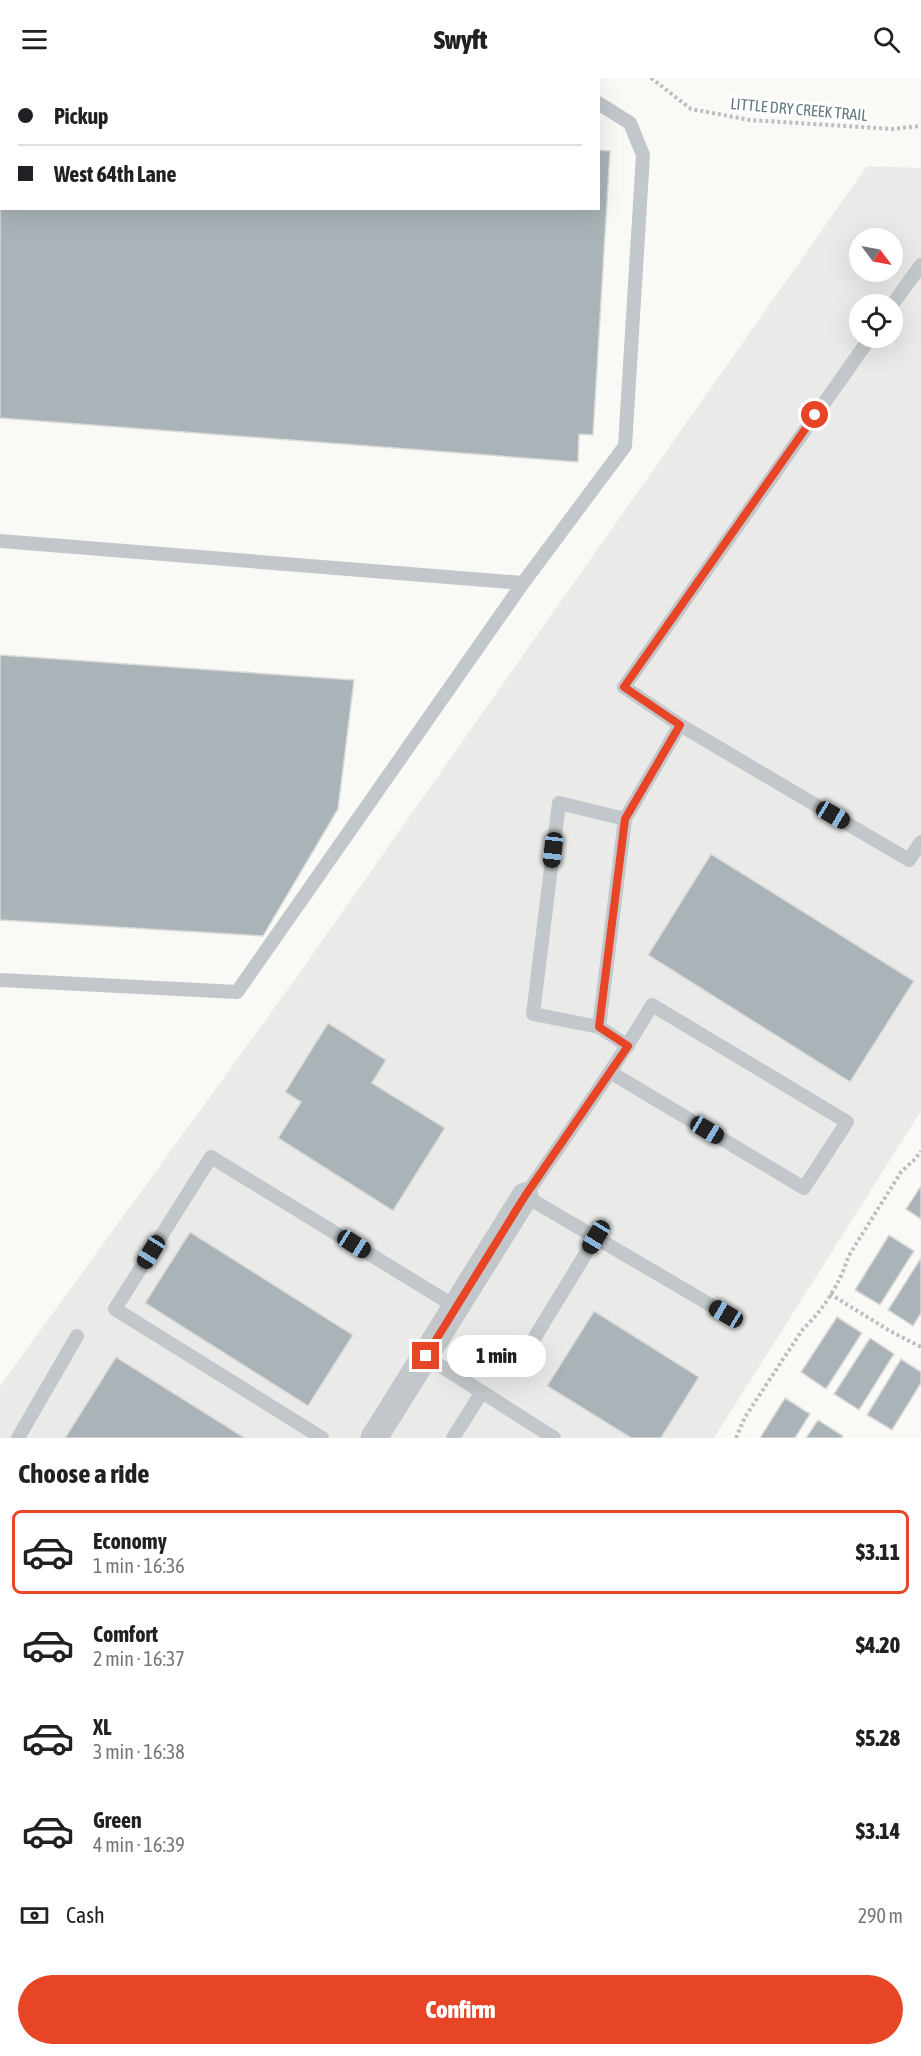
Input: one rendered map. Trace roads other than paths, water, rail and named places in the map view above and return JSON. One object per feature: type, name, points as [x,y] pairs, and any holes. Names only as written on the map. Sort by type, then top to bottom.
[{"type":"street","points":[[374,1438],[525,1196]]},
{"type":"lane","points":[[0,980],[237,992],[523,583],[625,446],[644,155],[630,123],[600,105]]},
{"type":"lane","points":[[900,294],[921,265]]},
{"type":"lane","points":[[863,348],[624,687],[680,725],[909,860],[921,842]]},
{"type":"lane","points":[[0,541],[523,583]]},
{"type":"lane","points":[[599,1027],[625,819],[680,725]]},
{"type":"lane","points":[[625,819],[559,803],[533,1014],[599,1027],[628,1046]]},
{"type":"lane","points":[[610,1072],[804,1188],[847,1122],[652,1005],[628,1046],[610,1072],[525,1196],[726,1314]]},
{"type":"lane","points":[[322,1438],[115,1309],[211,1157],[456,1307]]},
{"type":"lane","points":[[527,1350],[596,1237]]},
{"type":"lane","points":[[18,1438],[77,1336]]},
{"type":"lane","points":[[426,1356],[554,1438]]},
{"type":"lane","points":[[453,1438],[482,1392]]}]
